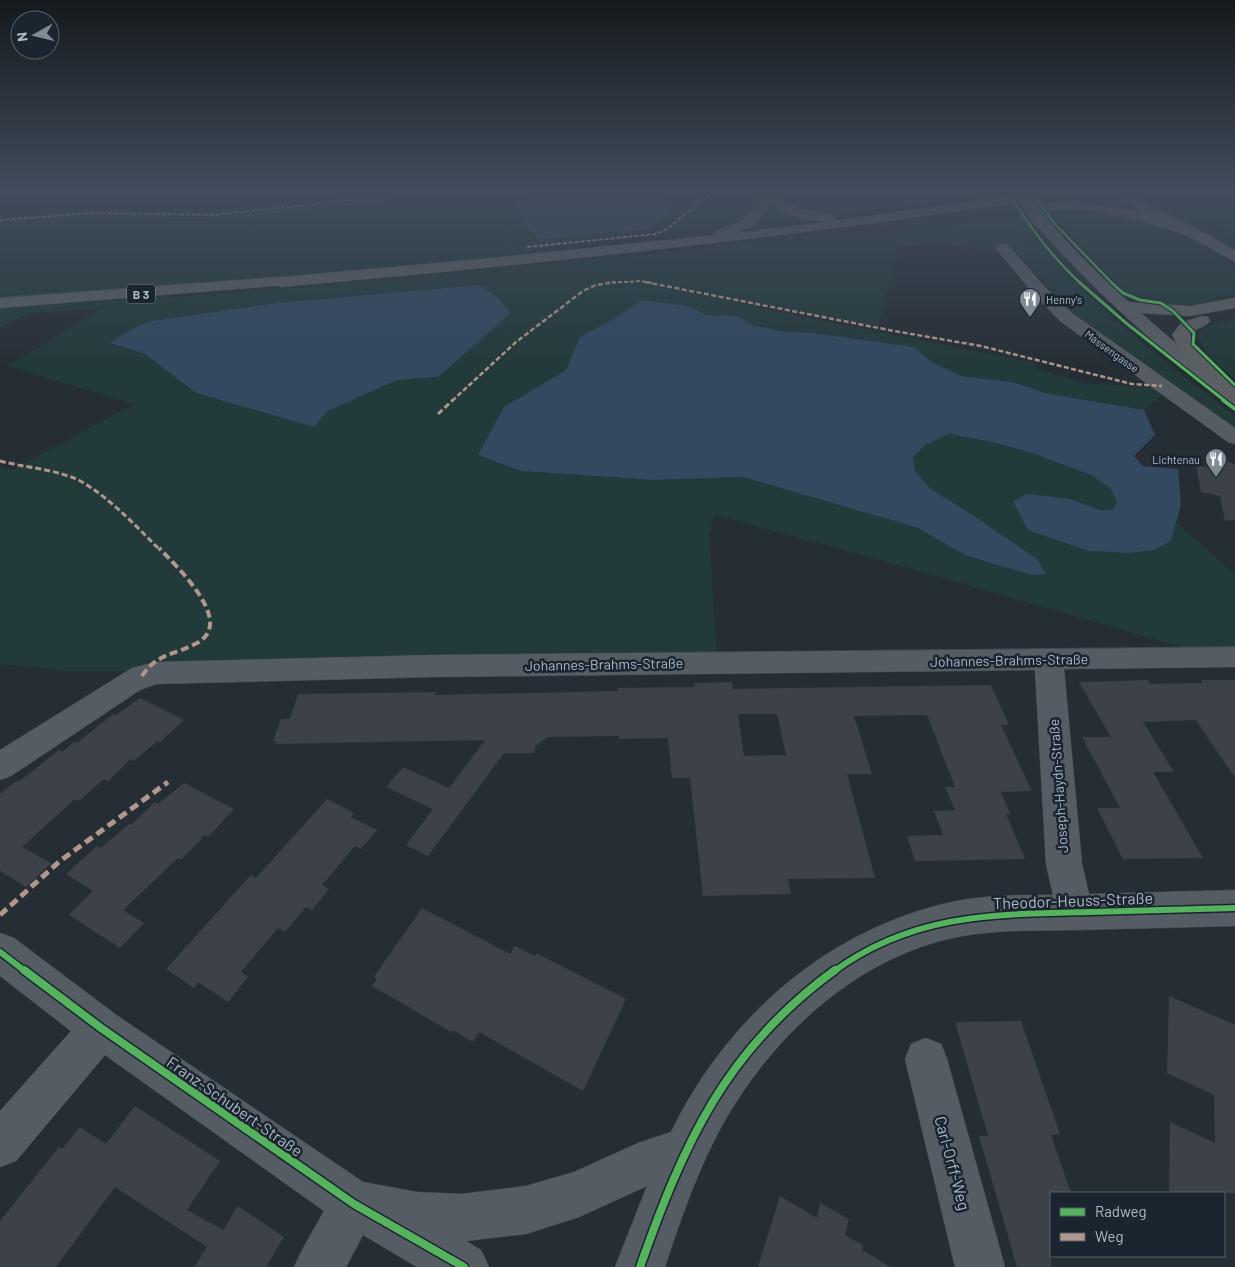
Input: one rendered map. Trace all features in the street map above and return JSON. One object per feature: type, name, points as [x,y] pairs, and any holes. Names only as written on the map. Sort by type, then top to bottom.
[{"type":"highway","name":"B 3","points":[[281,282],[634,248]]},
{"type":"highway","points":[[1220,248],[1235,258]]},
{"type":"highway","points":[[1124,307],[1190,311],[1235,303]]},
{"type":"highway","points":[[1235,312],[1187,327],[1181,335],[1186,346],[1235,397]]},
{"type":"highway","points":[[1138,320],[1202,321]]},
{"type":"main road","points":[[1062,248],[1174,353],[1235,397]]},
{"type":"main road","name":"B 3","points":[[0,303],[281,282]]},
{"type":"street","name":"Massengasse","points":[[1003,248],[1038,289],[1066,317],[1235,438]]},
{"type":"street","name":"Johannes-Brahms-Straße","points":[[0,768],[130,682],[142,676],[156,674],[434,666],[1235,657]]},
{"type":"street","name":"Joseph-Haydn-Straße","points":[[1049,659],[1064,864],[1075,912]]},
{"type":"street","name":"Theodor-Heuss-Straße","points":[[640,1267],[687,1150],[708,1108],[728,1078],[753,1046],[800,996],[842,965],[898,936],[948,921],[1015,913],[1235,908]]},
{"type":"street","name":"Franz-Schubert-Straße","points":[[0,952],[101,1028],[354,1204],[464,1267]]},
{"type":"street","points":[[0,1145],[101,1028]]},
{"type":"street","name":"Carl-Orff-Weg","points":[[926,1059],[980,1267]]},
{"type":"street","name":"Franz-Schubert-Straße","points":[[354,1204],[416,1216],[461,1218],[526,1210],[579,1194],[654,1158],[687,1150]]},
{"type":"street","points":[[319,1267],[354,1204]]},
{"type":"green space","points":[[0,248],[557,248],[555,252],[319,275],[0,299]]},
{"type":"green space","points":[[699,248],[899,248],[878,327],[664,284],[662,286],[823,321],[1036,363],[1033,368],[1085,383],[1152,388],[1162,395],[1144,410],[1045,393],[1012,382],[961,376],[932,362],[914,347],[813,333],[780,331],[752,325],[737,316],[706,315],[688,306],[643,300],[580,337],[566,370],[504,407],[522,471],[653,480],[743,477],[918,528],[963,554],[994,564],[1032,575],[1046,574],[1037,559],[931,489],[915,471],[913,457],[925,445],[949,434],[992,442],[1032,453],[1091,475],[1110,488],[1117,501],[1113,510],[1099,510],[1071,499],[1089,551],[1129,553],[1154,550],[1171,541],[1177,523],[1235,575],[1235,650],[1195,651],[888,562],[715,515],[709,533],[717,657],[240,661],[125,671],[70,671],[0,664],[0,467],[12,470],[134,404],[8,366],[102,308],[29,313],[0,327],[0,308],[249,292]],"holes":[[[479,285],[438,377],[397,380],[328,411],[314,427],[196,393],[145,354],[109,344],[277,303]]]},
{"type":"green space","points":[[966,248],[1045,248],[1093,299],[1121,324],[1235,417],[1235,434],[1093,330],[1066,307],[1015,250],[981,252]]},
{"type":"green space","points":[[1081,248],[1210,248],[1219,253],[1235,268],[1235,294],[1193,305],[1138,304]]},
{"type":"green space","points":[[1235,319],[1235,379],[1208,357],[1197,335],[1211,325]]},
{"type":"water","points":[[479,285],[498,298],[511,313],[438,377],[397,380],[328,411],[314,427],[196,393],[145,354],[109,343],[134,328],[152,321],[277,303]]},
{"type":"water","points":[[642,300],[688,306],[706,315],[737,316],[752,325],[780,331],[813,333],[914,347],[932,362],[961,376],[1012,382],[1045,393],[1144,410],[1155,435],[1134,456],[1143,466],[1178,469],[1181,505],[1171,541],[1154,550],[1129,553],[1089,551],[1028,530],[1013,501],[1027,494],[1071,499],[1099,510],[1113,510],[1117,501],[1110,488],[1091,475],[1032,453],[992,442],[949,434],[925,445],[913,457],[915,471],[931,489],[1037,559],[1046,574],[1032,575],[994,564],[963,554],[918,528],[743,477],[653,480],[522,471],[478,455],[504,407],[566,370],[580,337]]},
{"type":"building","name":"Lichtenau","points":[[1213,459],[1235,464],[1235,520],[1225,521],[1220,496],[1201,492],[1196,465],[1215,469]]},
{"type":"building","points":[[1148,680],[1150,684],[1203,683],[1201,680],[1235,680],[1235,778],[1196,720],[1143,722],[1174,772],[1153,772],[1203,858],[1123,859],[1097,808],[1120,808],[1082,737],[1111,737],[1079,682]]},
{"type":"building","points":[[732,682],[733,689],[991,685],[1009,725],[1001,725],[1032,791],[1001,792],[1010,814],[1006,814],[1025,859],[915,861],[907,836],[943,835],[934,811],[955,810],[945,787],[955,787],[927,715],[854,716],[872,774],[847,774],[875,878],[788,879],[791,894],[703,896],[690,778],[672,778],[668,738],[619,739],[619,736],[548,737],[535,746],[535,753],[504,753],[428,856],[406,845],[433,809],[386,787],[403,767],[449,788],[485,740],[275,744],[276,741],[273,741],[281,719],[290,719],[298,694],[436,692],[435,695],[618,691],[618,688],[695,687],[694,683]],"holes":[[[738,714],[777,714],[786,755],[744,756]]]},
{"type":"building","points":[[140,698],[184,720],[160,742],[157,741],[134,761],[131,759],[108,781],[104,779],[79,801],[75,799],[22,847],[51,863],[26,887],[0,871],[0,794],[59,750],[62,752],[74,742],[77,743],[113,714],[116,715]]},
{"type":"building","points":[[184,783],[234,809],[208,837],[205,835],[181,860],[178,858],[123,910],[144,923],[120,948],[69,915],[93,891],[66,874],[97,846],[101,848],[129,824],[131,825],[155,802],[158,804]]},
{"type":"building","points":[[327,799],[354,813],[351,817],[377,830],[361,849],[355,846],[322,885],[329,889],[312,910],[306,907],[285,932],[278,928],[241,972],[248,977],[228,1002],[198,982],[194,988],[166,969],[251,875],[256,878]]},
{"type":"building","points":[[422,908],[510,954],[515,946],[535,956],[536,953],[626,999],[583,1091],[479,1032],[473,1042],[453,1030],[453,1033],[372,986],[377,979],[374,977]]},
{"type":"building","points":[[1169,996],[1235,1025],[1235,1193],[1169,1192],[1170,1122],[1215,1143],[1214,1095],[1167,1073]]},
{"type":"building","points":[[1021,1021],[1060,1134],[1051,1135],[1071,1192],[1050,1192],[1051,1267],[1017,1267],[979,1136],[988,1136],[955,1022]]},
{"type":"building","points":[[135,1106],[220,1161],[187,1210],[223,1230],[238,1206],[284,1237],[266,1267],[194,1267],[207,1247],[115,1187],[56,1267],[0,1267],[0,1221],[59,1147],[62,1149],[80,1127],[106,1144]]},
{"type":"building","points":[[780,1196],[817,1218],[820,1203],[849,1219],[845,1235],[863,1245],[862,1250],[891,1267],[758,1267]]},
{"type":"marked path","points":[[438,414],[516,342],[583,291],[604,283],[627,281],[641,281],[894,331],[981,346],[1132,384],[1162,386]]},
{"type":"marked path","points":[[0,461],[73,479],[95,491],[137,527],[182,573],[199,595],[210,615],[211,629],[197,643],[167,655],[148,666],[142,676]]},
{"type":"marked path","points":[[0,915],[60,861],[168,782]]},
{"type":"cycle path","points":[[1047,248],[1073,277],[1099,301],[1235,409]]},
{"type":"cycle path","points":[[1078,248],[1123,293],[1140,300],[1161,303],[1173,311],[1194,333],[1193,344],[1235,385]]},
{"type":"cycle path","points":[[640,1267],[679,1165],[698,1125],[730,1074],[754,1043],[781,1015],[810,989],[841,966],[875,947],[910,932],[964,918],[1012,914],[1235,908]]},
{"type":"cycle path","points":[[0,952],[101,1028],[354,1204],[464,1267]]},
{"type":"place","name":"Henny's","points":[[1030,318]]},
{"type":"place","name":"Lichtenau","points":[[1216,478]]}]
